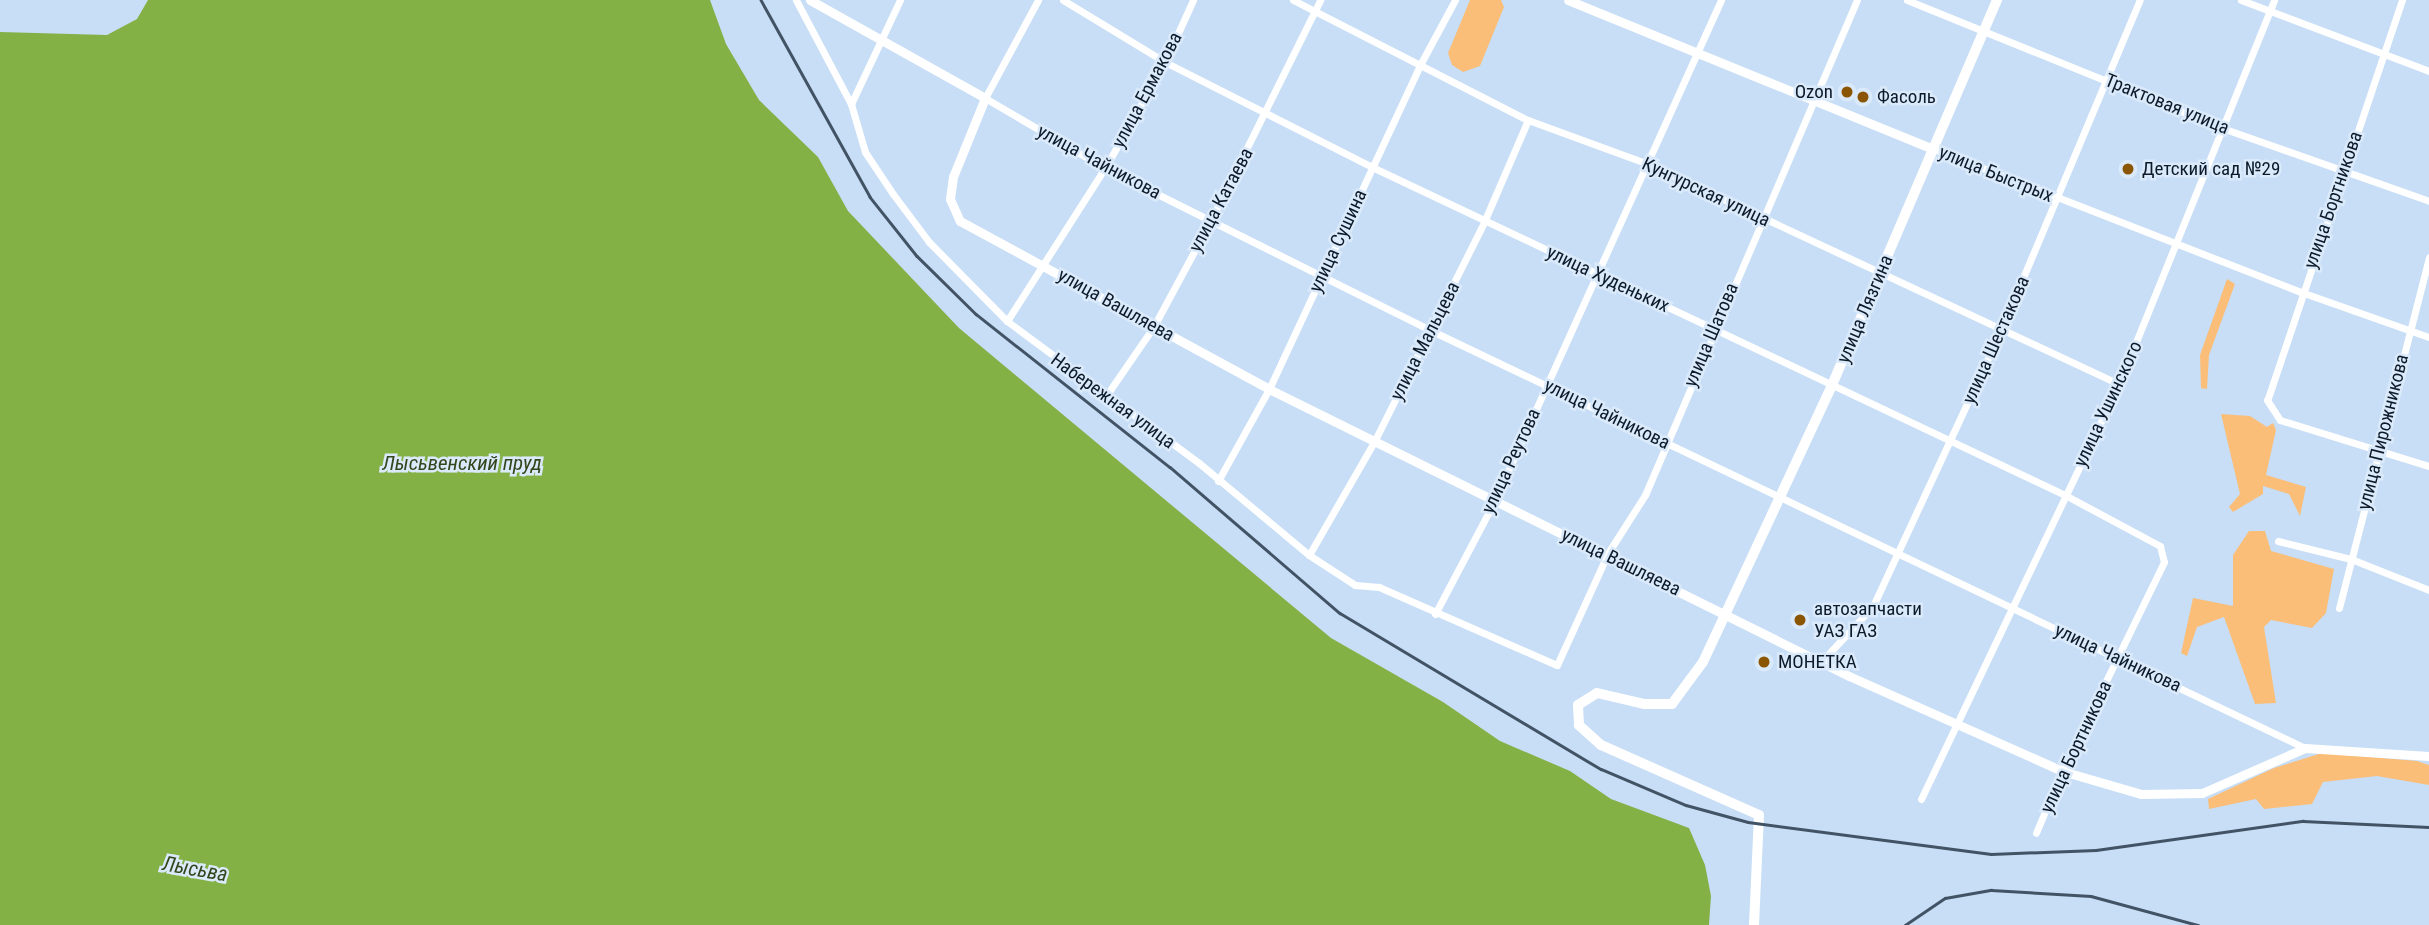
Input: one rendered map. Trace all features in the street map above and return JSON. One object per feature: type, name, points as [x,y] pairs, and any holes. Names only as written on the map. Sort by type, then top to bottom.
[{"type":"main road","name":"улица Лязгина","points":[[1754,925],[1760,825],[1756,812],[1613,752],[1585,733],[1577,718],[1578,705],[1597,693],[1644,704],[1672,704],[1703,662],[1832,386],[1997,0]]},
{"type":"street","name":"Набережная улица","points":[[796,0],[851,104],[865,152],[929,242],[1007,321],[1108,393],[1309,555],[1355,586],[1379,587],[1435,614],[1557,665]]},
{"type":"street","name":"улица Чайникова","points":[[810,0],[1105,168],[1430,330],[2009,608],[2119,655],[2305,748],[2429,756]]},
{"type":"street","points":[[851,104],[900,0]]},
{"type":"street","points":[[985,98],[1038,0]]},
{"type":"street","name":"улица Худеньких","points":[[1063,0],[1165,62],[1372,167],[1484,222],[1599,272],[1832,386],[2065,495],[2160,546]]},
{"type":"street","name":"улица Ермакова","points":[[1007,321],[1045,266],[1105,168],[1165,62],[1193,0]]},
{"type":"street","name":"Кунгурская улица","points":[[1293,0],[1528,120],[1648,164],[2119,384]]},
{"type":"street","name":"улица Катаева","points":[[1108,393],[1154,326],[1266,112],[1320,0]]},
{"type":"street","name":"улица Сушина","points":[[1217,481],[1269,389],[1420,65],[1455,0]]},
{"type":"street","name":"улица Быстрых","points":[[1568,0],[1586,3],[1698,52],[2058,199],[2301,292],[2429,337]]},
{"type":"street","name":"улица Реутова","points":[[1435,614],[1494,502],[1721,0]]},
{"type":"street","name":"улица Шатова","points":[[1557,665],[1608,554],[1645,495],[1713,329],[1816,100],[1857,0]]},
{"type":"street","name":"Трактовая улица","points":[[1907,0],[1984,33],[2108,79],[2225,129],[2429,201]]},
{"type":"street","name":"улица Шестакова","points":[[1821,662],[1873,606],[2058,199],[2140,0]]},
{"type":"street","points":[[2241,0],[2429,71]]},
{"type":"street","name":"улица Ушинского","points":[[1921,799],[2009,608],[2119,384],[2179,244],[2274,0]]},
{"type":"street","name":"улица Бортникова","points":[[2379,451],[2280,420],[2267,400],[2301,292],[2402,0]]},
{"type":"street","name":"улица Вашляева","points":[[985,98],[953,177],[950,199],[960,221],[1269,389],[1494,502],[1608,554],[1821,662],[2062,771],[2141,794],[2202,793],[2305,748]]},
{"type":"street","name":"улица Мальцева","points":[[1309,555],[1375,440],[1484,222],[1528,120]]},
{"type":"street","name":"улица Пирожникова","points":[[2339,608],[2429,257]]},
{"type":"street","points":[[2379,451],[2429,466]]},
{"type":"street","points":[[2278,541],[2351,559],[2429,590]]},
{"type":"street","name":"улица Бортникова","points":[[2036,834],[2062,771],[2164,562],[2160,546]]},
{"type":"shaded area","points":[[1470,0],[1501,0],[1504,7],[1480,66],[1463,72],[1452,65],[1448,53]]},
{"type":"shaded area","points":[[2227,279],[2235,284],[2209,355],[2207,389],[2201,388],[2200,355]]},
{"type":"shaded area","points":[[2221,414],[2250,416],[2267,427],[2273,423],[2276,430],[2266,475],[2306,487],[2300,516],[2289,494],[2263,486],[2263,494],[2233,512],[2229,507],[2240,494]]},
{"type":"shaded area","points":[[2249,531],[2265,531],[2271,551],[2334,569],[2326,613],[2312,628],[2271,620],[2264,627],[2276,703],[2255,704],[2224,617],[2197,627],[2187,656],[2181,653],[2193,598],[2233,606],[2233,555]]},
{"type":"shaded area","points":[[2322,753],[2417,761],[2429,765],[2429,785],[2377,776],[2323,782],[2312,804],[2264,809],[2256,799],[2209,809],[2208,799],[2274,768]]},
{"type":"water","name":"Лысьвенский пруд","points":[[148,0],[710,0],[726,44],[759,100],[818,157],[848,211],[959,328],[1331,638],[1443,702],[1500,741],[1570,771],[1611,799],[1689,828],[1705,865],[1711,896],[1709,925],[0,925],[0,32],[107,35],[137,19]]},
{"type":"railway","points":[[761,0],[870,197],[917,256],[976,314],[1170,467],[1340,613],[1601,769],[1686,805],[1748,822],[1991,854],[2096,850],[2303,821],[2429,827]]},
{"type":"railway","points":[[1905,925],[1945,898],[1991,890],[2091,896],[2198,925]]},
{"type":"place","name":"Ozon","points":[[1847,92]]},
{"type":"place","name":"Фасоль","points":[[1863,97]]},
{"type":"place","name":"Детский сад №29","points":[[2128,169]]},
{"type":"place","name":"автозапчасти УАЗ ГАЗ","points":[[1800,620]]},
{"type":"place","name":"МОНЕТКА","points":[[1764,662]]},
{"type":"water label","name":"Лысьва","points":[[195,869]]}]
